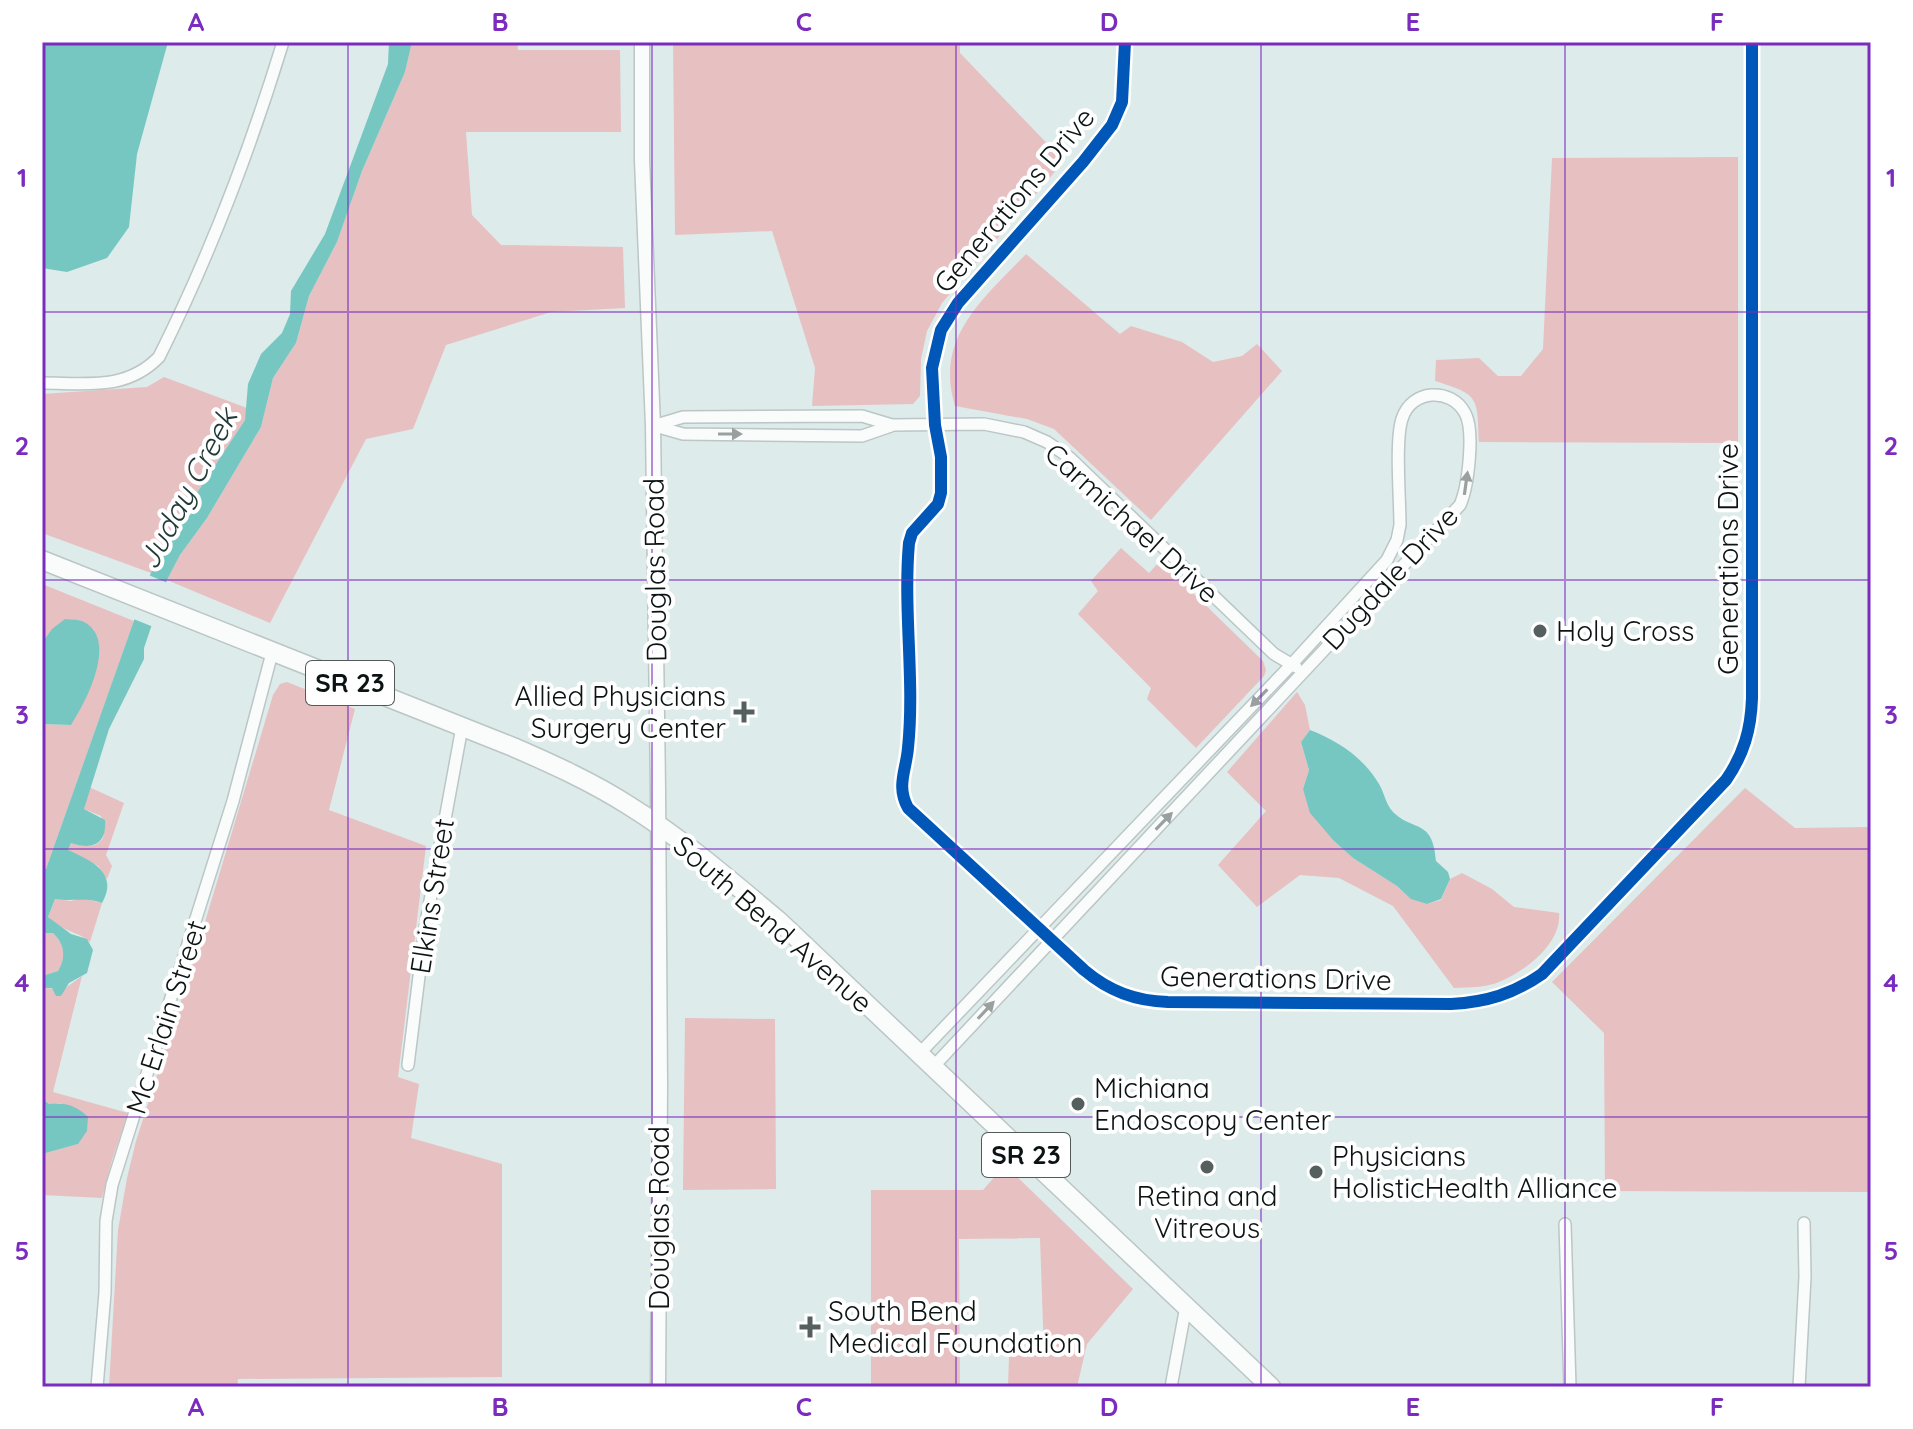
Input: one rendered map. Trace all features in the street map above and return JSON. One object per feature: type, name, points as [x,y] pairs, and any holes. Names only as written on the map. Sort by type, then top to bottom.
[{"type":"main road","name":"South Bend Avenue","points":[[42,560],[550,763],[628,805],[722,874],[780,922],[1271,1387]]},
{"type":"street","points":[[42,383],[123,380],[148,368],[159,357],[209,251],[283,42]]},
{"type":"street","name":"Douglas Road","points":[[642,42],[644,232],[653,426],[660,1086],[658,1387]]},
{"type":"street","name":"Generations Drive","points":[[1125,42],[1122,102],[1112,125],[958,303],[941,330],[932,368],[935,425],[941,457],[941,493],[938,504],[912,533],[908,551],[909,746],[900,788],[902,797],[908,808],[1102,985],[1144,1000],[1451,1004],[1493,1000],[1542,974],[1726,780],[1744,749],[1752,707],[1752,42]]},
{"type":"street","name":"Dugdale Drive","points":[[1430,394],[1450,399],[1459,405],[1469,423],[1468,481],[1460,505],[1051,939],[926,1060],[1039,927],[1291,665],[1391,554],[1400,525],[1400,429],[1406,409],[1414,401],[1430,394]]},
{"type":"street","name":"Carmichael Drive","points":[[653,426],[683,417],[862,416],[892,425],[984,424],[1047,442],[1070,458],[1274,654],[1303,671]]},
{"type":"street","points":[[763,417],[764,434]]},
{"type":"street","name":"Carmichael Drive","points":[[653,426],[683,434],[862,436],[892,425]]},
{"type":"street","name":"Mc Erlain Street","points":[[97,1387],[105,1293],[106,1221],[112,1185],[233,801],[272,653]]},
{"type":"street","name":"Elkins Street","points":[[408,1065],[425,928],[462,727]]},
{"type":"street","points":[[1799,1387],[1805,1277],[1804,1223]]},
{"type":"street","points":[[1565,1224],[1570,1387]]},
{"type":"street","points":[[1171,1387],[1186,1306]]},
{"type":"shaded area","points":[[412,42],[517,42],[518,50],[620,50],[621,132],[466,132],[472,215],[501,245],[623,247],[625,308],[551,312],[446,345],[413,429],[366,439],[270,623],[167,580],[261,427],[273,378],[296,343],[309,296],[337,242],[362,171],[405,72]]},
{"type":"shaded area","points":[[673,42],[960,42],[960,53],[1064,161],[942,303],[927,331],[921,359],[920,396],[913,404],[812,406],[815,368],[772,231],[675,235]]},
{"type":"shaded area","points":[[1738,157],[1738,443],[1479,442],[1478,415],[1473,400],[1461,390],[1435,381],[1436,360],[1479,358],[1498,376],[1521,376],[1543,349],[1552,158]]},
{"type":"shaded area","points":[[1026,254],[1120,334],[1131,326],[1182,342],[1213,362],[1242,356],[1257,344],[1282,371],[1151,520],[1054,429],[1027,419],[955,406],[950,382],[951,360],[957,340],[979,304]]},
{"type":"shaded area","points":[[164,377],[247,408],[245,420],[181,517],[151,573],[42,533],[42,394],[147,387]]},
{"type":"shaded area","points":[[1121,548],[1149,573],[1160,561],[1263,661],[1264,676],[1196,748],[1147,699],[1151,688],[1078,614],[1098,591],[1091,581]]},
{"type":"shaded area","points":[[42,584],[134,621],[46,869],[42,868],[42,724],[71,725],[94,630],[78,621],[65,621],[42,643]]},
{"type":"shaded area","points":[[287,682],[355,709],[329,810],[426,846],[398,1077],[419,1084],[411,1138],[502,1164],[502,1377],[238,1379],[237,1387],[109,1387],[118,1230],[136,1141],[273,695],[280,684]]},
{"type":"shaded area","points":[[1297,692],[1305,705],[1310,730],[1301,742],[1309,770],[1303,789],[1334,841],[1412,899],[1427,904],[1441,900],[1450,879],[1462,873],[1492,889],[1514,907],[1559,913],[1555,935],[1540,955],[1494,984],[1454,988],[1393,906],[1339,878],[1300,875],[1257,907],[1218,865],[1266,811],[1227,772]]},
{"type":"shaded area","points":[[89,787],[124,803],[106,855],[112,866],[107,879],[98,866],[68,850],[71,843],[88,846],[99,843],[104,833],[101,816],[84,809]]},
{"type":"shaded area","points":[[1745,788],[1795,828],[1871,827],[1871,1192],[1605,1191],[1604,1033],[1552,982]]},
{"type":"shaded area","points":[[82,898],[102,903],[90,942],[48,917],[55,899],[71,901]]},
{"type":"shaded area","points":[[42,933],[53,933],[57,937],[63,956],[58,971],[42,976]]},
{"type":"shaded area","points":[[82,976],[53,1092],[128,1113],[102,1198],[42,1195],[42,1154],[78,1144],[61,1103],[49,1104],[45,1101],[42,988],[64,989]]},
{"type":"shaded area","points":[[685,1018],[775,1019],[776,1189],[683,1190]]},
{"type":"shaded area","points":[[1005,1165],[1133,1289],[1087,1344],[1077,1387],[1008,1387],[1009,1356],[1044,1353],[1040,1238],[959,1239],[960,1387],[871,1387],[871,1190],[983,1190]]},
{"type":"water","points":[[42,42],[168,42],[137,154],[129,227],[107,258],[67,272],[42,268]]},
{"type":"water","points":[[389,42],[412,42],[405,72],[362,171],[337,242],[309,296],[296,343],[273,378],[261,427],[167,580],[144,648],[144,659],[109,729],[84,809],[105,820],[103,835],[97,844],[85,846],[71,843],[68,850],[100,869],[107,884],[106,893],[102,903],[55,899],[48,917],[71,934],[87,939],[93,950],[87,973],[69,983],[61,996],[56,996],[52,988],[42,988],[42,976],[58,971],[63,956],[57,937],[53,933],[42,933],[42,868],[46,869],[153,567],[181,517],[245,420],[248,384],[261,354],[282,333],[290,314],[291,291],[325,234],[388,64]]},
{"type":"water","points":[[65,619],[82,621],[94,631],[99,643],[96,672],[71,725],[42,724],[42,643],[52,629]]},
{"type":"water","points":[[1310,730],[1358,758],[1373,774],[1393,812],[1421,828],[1431,838],[1436,861],[1448,872],[1450,879],[1441,899],[1427,904],[1411,899],[1397,886],[1353,858],[1310,813],[1303,789],[1309,770],[1301,742]]},
{"type":"water","points":[[42,1072],[45,1101],[70,1106],[88,1117],[87,1131],[78,1144],[42,1154]]},
{"type":"pier","points":[[146,574],[170,584],[156,628],[131,618]]},
{"type":"cycle path","points":[[1125,42],[1122,102],[1112,125],[958,303],[941,330],[932,368],[935,425],[941,457],[941,493],[938,504],[912,533],[909,543],[910,722],[902,785],[904,800],[908,808],[1084,970],[1123,994],[1168,1002],[1451,1004],[1499,996],[1542,974],[1726,780],[1738,761],[1745,741],[1752,698],[1752,42]]},
{"type":"place","name":"Holy Cross","points":[[1540,631]]},
{"type":"place","name":"Allied Physicians Surgery Center","points":[[744,712]]},
{"type":"place","name":"Michiana Endoscopy Center","points":[[1078,1104]]},
{"type":"place","name":"Retina and Vitreous","points":[[1207,1167]]},
{"type":"place","name":"Physicians HolisticHealth Alliance","points":[[1316,1172]]},
{"type":"place","name":"South Bend Medical Foundation","points":[[810,1327]]},
{"type":"water label","name":"Juday Creek","points":[[188,489]]}]
